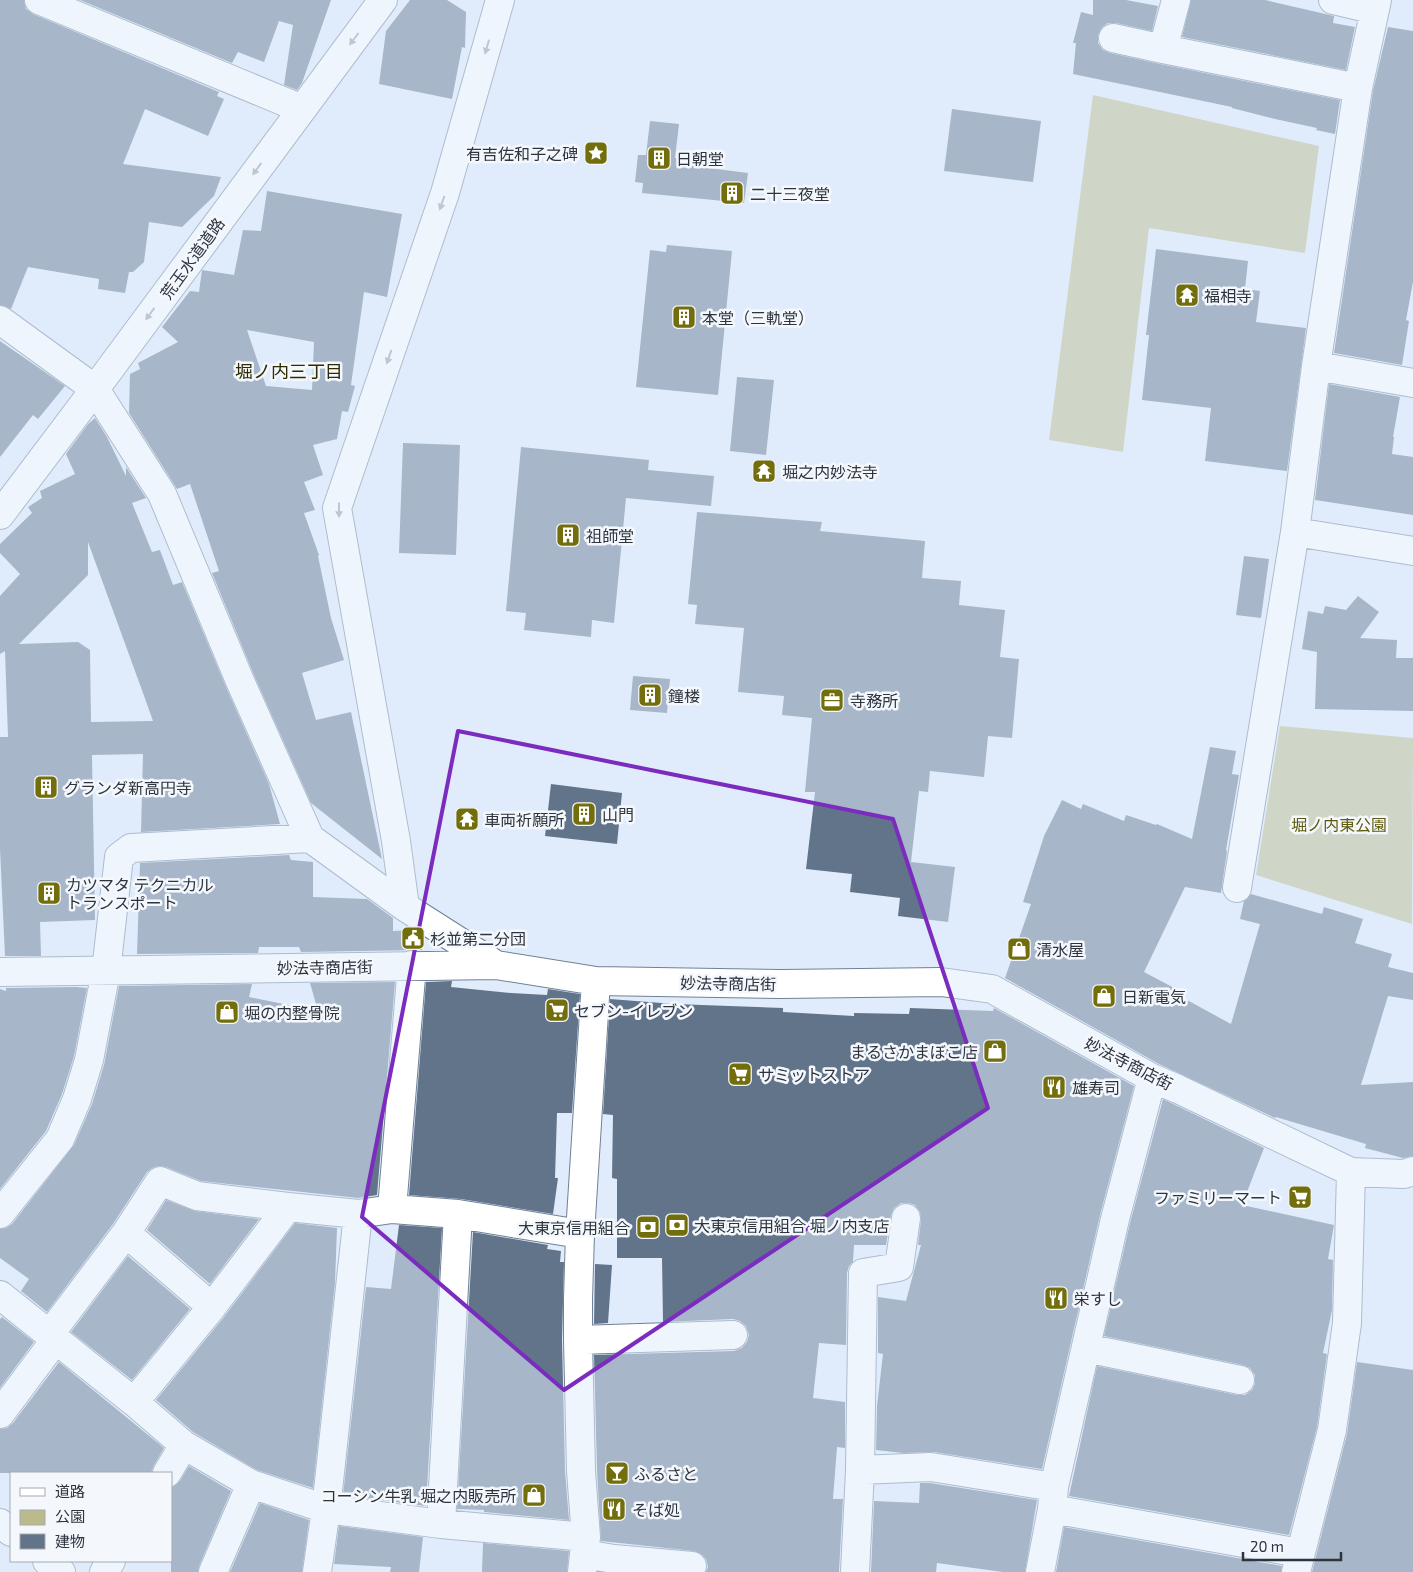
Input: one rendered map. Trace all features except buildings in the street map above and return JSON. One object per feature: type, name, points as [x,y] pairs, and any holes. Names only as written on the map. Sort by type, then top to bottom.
[{"type":"street","points":[[39,0],[302,109]]},
{"type":"street","name":"荒玉水道道路","points":[[0,515],[383,0]]},
{"type":"street","points":[[405,907],[396,841],[337,508],[445,193],[500,0]]},
{"type":"street","points":[[1163,48],[1176,0]]},
{"type":"street","points":[[1237,888],[1295,532],[1316,366],[1358,88],[1376,5],[1333,0]]},
{"type":"street","points":[[1113,38],[1358,88]]},
{"type":"street","points":[[0,320],[95,389],[162,494],[240,680],[310,838],[405,907],[496,965]]},
{"type":"street","points":[[1316,366],[1413,382]]},
{"type":"street","points":[[1295,532],[1413,551]]},
{"type":"street","points":[[0,1214],[60,1140],[78,1099],[89,1060],[106,971],[119,857],[131,848],[310,838]]},
{"type":"street","points":[[392,1209],[412,965]]},
{"type":"street","name":"妙法寺商店街","points":[[0,972],[496,965],[596,981],[781,984],[941,982],[992,989],[1152,1078],[1351,1172],[1404,1174],[1413,1171]]},
{"type":"street","points":[[584,1555],[578,1340],[580,1234],[596,981]]},
{"type":"street","points":[[1040,1572],[1053,1498],[1115,1219],[1152,1078]]},
{"type":"street","points":[[860,1470],[931,1467],[1298,1562],[1332,1430],[1348,1322],[1351,1172]]},
{"type":"street","points":[[0,1414],[160,1181],[197,1196],[358,1214],[392,1209],[458,1214],[580,1234]]},
{"type":"street","points":[[134,1402],[212,1307],[288,1207]]},
{"type":"street","points":[[317,1572],[326,1508],[358,1214]]},
{"type":"street","points":[[441,1524],[458,1214]]},
{"type":"street","points":[[855,1572],[860,1470],[863,1273],[899,1267],[906,1218]]},
{"type":"street","points":[[126,1233],[212,1307]]},
{"type":"street","points":[[0,1295],[134,1402],[184,1445],[251,1484],[326,1508],[441,1524],[584,1555],[692,1566]]},
{"type":"street","points":[[578,1340],[733,1335]]},
{"type":"street","points":[[1086,1348],[1240,1380]]},
{"type":"street","points":[[168,1472],[184,1445]]},
{"type":"street","points":[[213,1572],[251,1484]]},
{"type":"street","points":[[0,1523],[10,1531]]},
{"type":"street","points":[[48,1562],[61,1572]]},
{"type":"highlighted area","points":[[458,731],[893,819],[988,1108],[564,1390],[362,1217]]},
{"type":"green space","points":[[1093,95],[1319,146],[1305,253],[1149,228],[1123,452],[1049,440]]},
{"type":"green space","name":"堀ノ内東公園","points":[[1280,726],[1413,738],[1412,924],[1256,875]]},
{"type":"place","name":"有吉佐和子之碑","points":[[596,153]]},
{"type":"place","name":"日朝堂","points":[[659,158]]},
{"type":"place","name":"二十三夜堂","points":[[732,193]]},
{"type":"place","name":"福相寺","points":[[1187,295]]},
{"type":"place","name":"本堂（三軌堂）","points":[[684,317]]},
{"type":"place","name":"堀之内妙法寺","points":[[764,471]]},
{"type":"place","name":"祖師堂","points":[[568,535]]},
{"type":"place","name":"鐘楼","points":[[650,695]]},
{"type":"place","name":"寺務所","points":[[832,700]]},
{"type":"place","name":"グランダ新高円寺","points":[[46,787]]},
{"type":"place","name":"山門","points":[[584,814]]},
{"type":"place","name":"車両祈願所","points":[[467,819]]},
{"type":"place","name":"カツマタ テクニカル トランスポート","points":[[49,893]]},
{"type":"place","name":"杉並第二分団","points":[[413,938]]},
{"type":"place","name":"清水屋","points":[[1019,949]]},
{"type":"place","name":"日新電気","points":[[1104,996]]},
{"type":"place","name":"セブン-イレブン","points":[[557,1010]]},
{"type":"place","name":"堀の内整骨院","points":[[227,1012]]},
{"type":"place","name":"まるさかまぼこ店","points":[[995,1051]]},
{"type":"place","name":"サミットストア","points":[[740,1074]]},
{"type":"place","name":"雄寿司","points":[[1054,1087]]},
{"type":"place","name":"ファミリーマート","points":[[1300,1197]]},
{"type":"place","name":"大東京信用組合 堀ノ内支店","points":[[677,1225]]},
{"type":"place","name":"大東京信用組合","points":[[648,1227]]},
{"type":"place","name":"栄すし","points":[[1056,1298]]},
{"type":"place","name":"ふるさと","points":[[617,1473]]},
{"type":"place","name":"コーシン牛乳 堀之内販売所","points":[[534,1495]]},
{"type":"place","name":"そば処","points":[[614,1509]]},
{"type":"district","name":"堀ノ内三丁目","points":[[289,371]]}]
